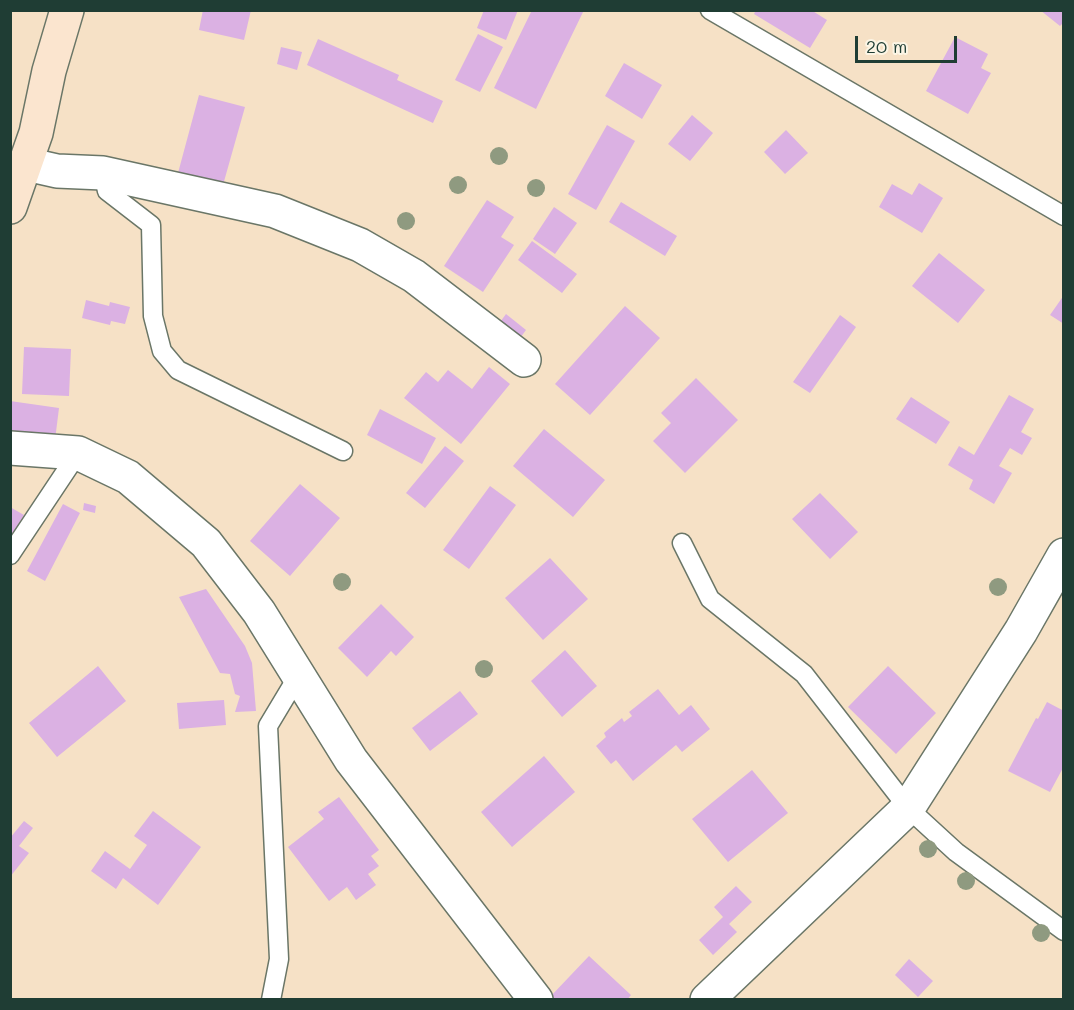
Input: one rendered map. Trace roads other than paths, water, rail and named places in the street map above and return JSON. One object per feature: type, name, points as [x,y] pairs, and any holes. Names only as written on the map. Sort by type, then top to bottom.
[{"type":"main road","points":[[10,207],[36,133],[49,71],[67,10]]},
{"type":"street","points":[[26,164],[57,171],[102,174],[274,211],[360,245],[414,276],[524,360]]},
{"type":"street","points":[[10,448],[78,453],[128,477],[206,543],[259,612],[351,760],[536,999]]},
{"type":"street","points":[[718,996],[908,808],[1021,631],[1064,555]]},
{"type":"lane","points":[[710,10],[1064,216]]},
{"type":"lane","points":[[102,174],[106,191],[151,225],[153,316],[162,351],[178,370],[343,452]]},
{"type":"lane","points":[[10,555],[78,453]]},
{"type":"lane","points":[[682,543],[710,598],[804,674],[908,808],[956,852],[1064,931]]},
{"type":"lane","points":[[271,999],[279,959],[268,726],[298,676]]}]
